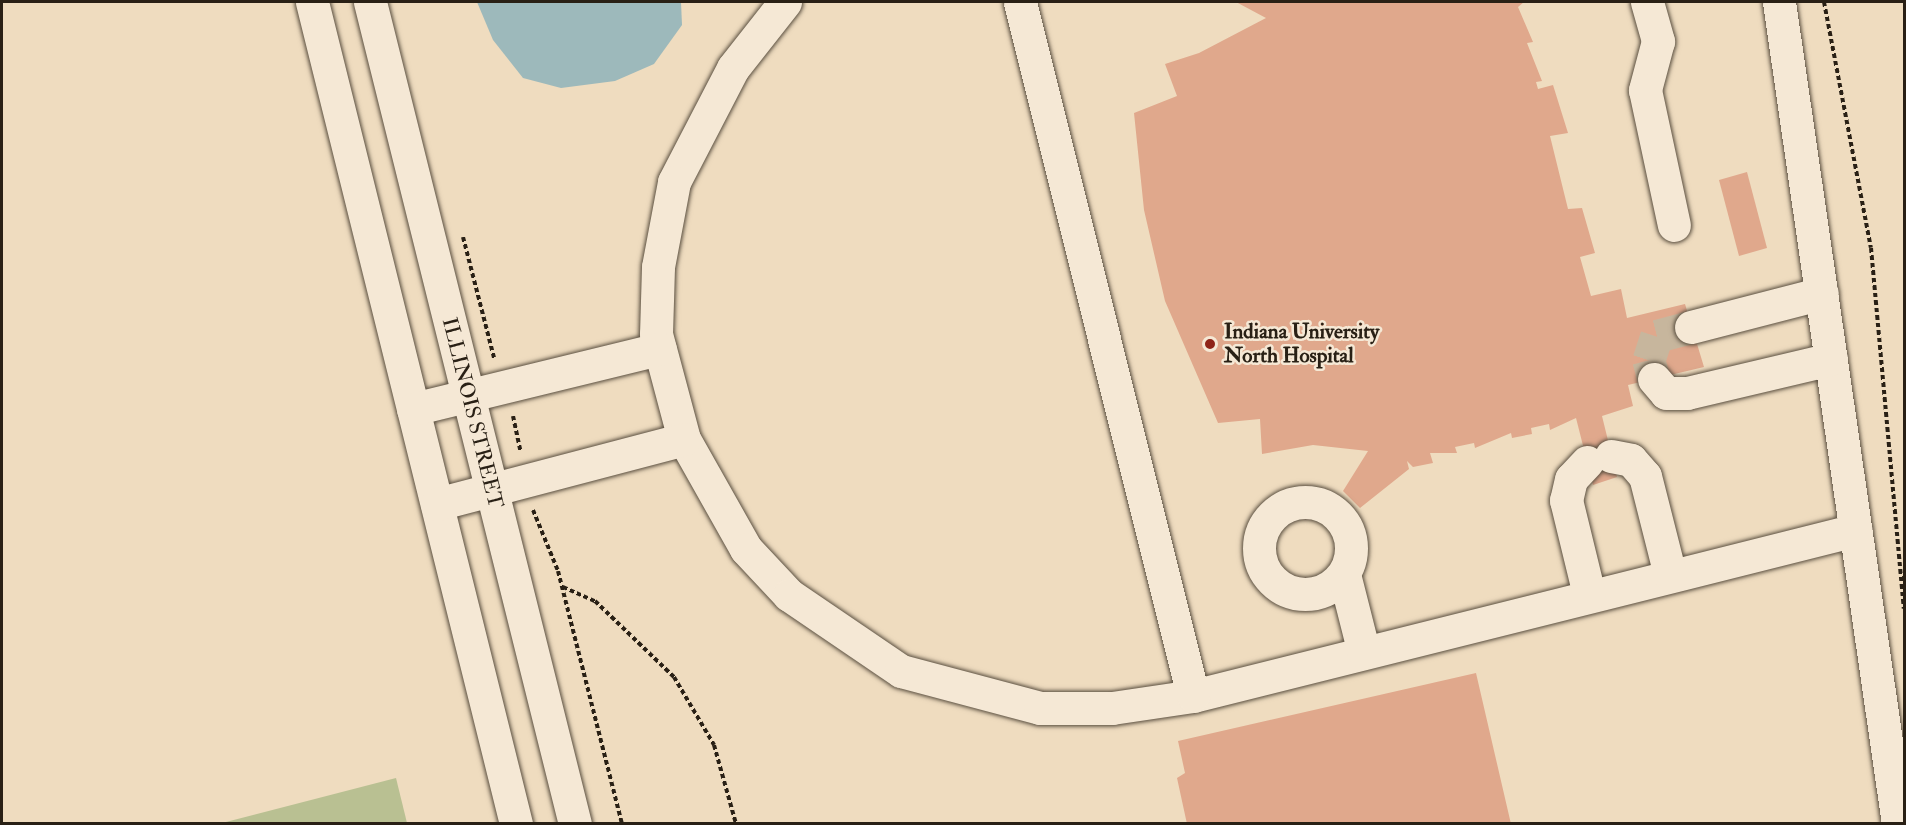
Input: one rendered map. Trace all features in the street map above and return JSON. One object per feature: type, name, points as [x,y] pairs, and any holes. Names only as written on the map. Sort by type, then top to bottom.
[{"type":"street","points":[[312,2],[516,824]]},
{"type":"street","name":"ILLINOIS STREET","points":[[370,2],[575,824]]},
{"type":"street","points":[[785,2],[733,68],[674,182],[658,267],[660,349],[684,439],[746,549],[789,595],[901,671],[1040,708],[1112,708],[1193,696],[1589,594],[1856,530]]},
{"type":"street","points":[[1020,2],[1193,696]]},
{"type":"street","points":[[1647,2],[1658,41],[1645,90],[1674,225]]},
{"type":"street","points":[[1779,2],[1898,824]]},
{"type":"street","points":[[1691,327],[1822,293]]},
{"type":"street","points":[[413,409],[660,349]]},
{"type":"street","points":[[1654,379],[1666,393],[1687,393],[1831,359]]},
{"type":"street","points":[[437,504],[684,439]]},
{"type":"street","points":[[1589,594],[1566,500],[1571,479],[1599,459],[1631,460],[1645,476],[1670,574]]},
{"type":"street","points":[[1344,574],[1364,653]]},
{"type":"path","points":[[1824,2],[1871,248],[1905,608]]},
{"type":"path","points":[[562,587],[595,601],[674,677],[714,745],[736,824]]},
{"type":"green space","points":[[396,778],[407,823],[222,823]]},
{"type":"water","points":[[477,2],[681,2],[682,25],[654,64],[615,81],[561,88],[523,78],[493,40]]},
{"type":"building","points":[[1236,2],[1524,2],[1518,7],[1533,42],[1527,43],[1542,81],[1536,82],[1538,89],[1553,85],[1568,133],[1550,136],[1568,209],[1582,208],[1595,253],[1580,257],[1591,296],[1621,289],[1627,318],[1685,304],[1704,367],[1628,385],[1633,406],[1602,416],[1617,477],[1593,485],[1576,418],[1550,430],[1549,424],[1531,428],[1532,434],[1512,438],[1511,433],[1475,448],[1474,443],[1455,447],[1457,453],[1430,453],[1433,463],[1413,467],[1407,461],[1409,469],[1360,508],[1343,491],[1368,451],[1313,445],[1262,454],[1260,419],[1218,423],[1165,301],[1144,210],[1134,113],[1177,96],[1165,64],[1199,53],[1266,18]]},
{"type":"building","points":[[1747,172],[1767,248],[1739,256],[1719,180]]},
{"type":"building","points":[[1476,673],[1511,824],[1187,824],[1177,778],[1185,773],[1178,741]]},
{"type":"tunnel","points":[[1654,379],[1649,360],[1657,336],[1691,327]]},
{"type":"place","name":"Indiana University North Hospital","points":[[1210,344]]}]
